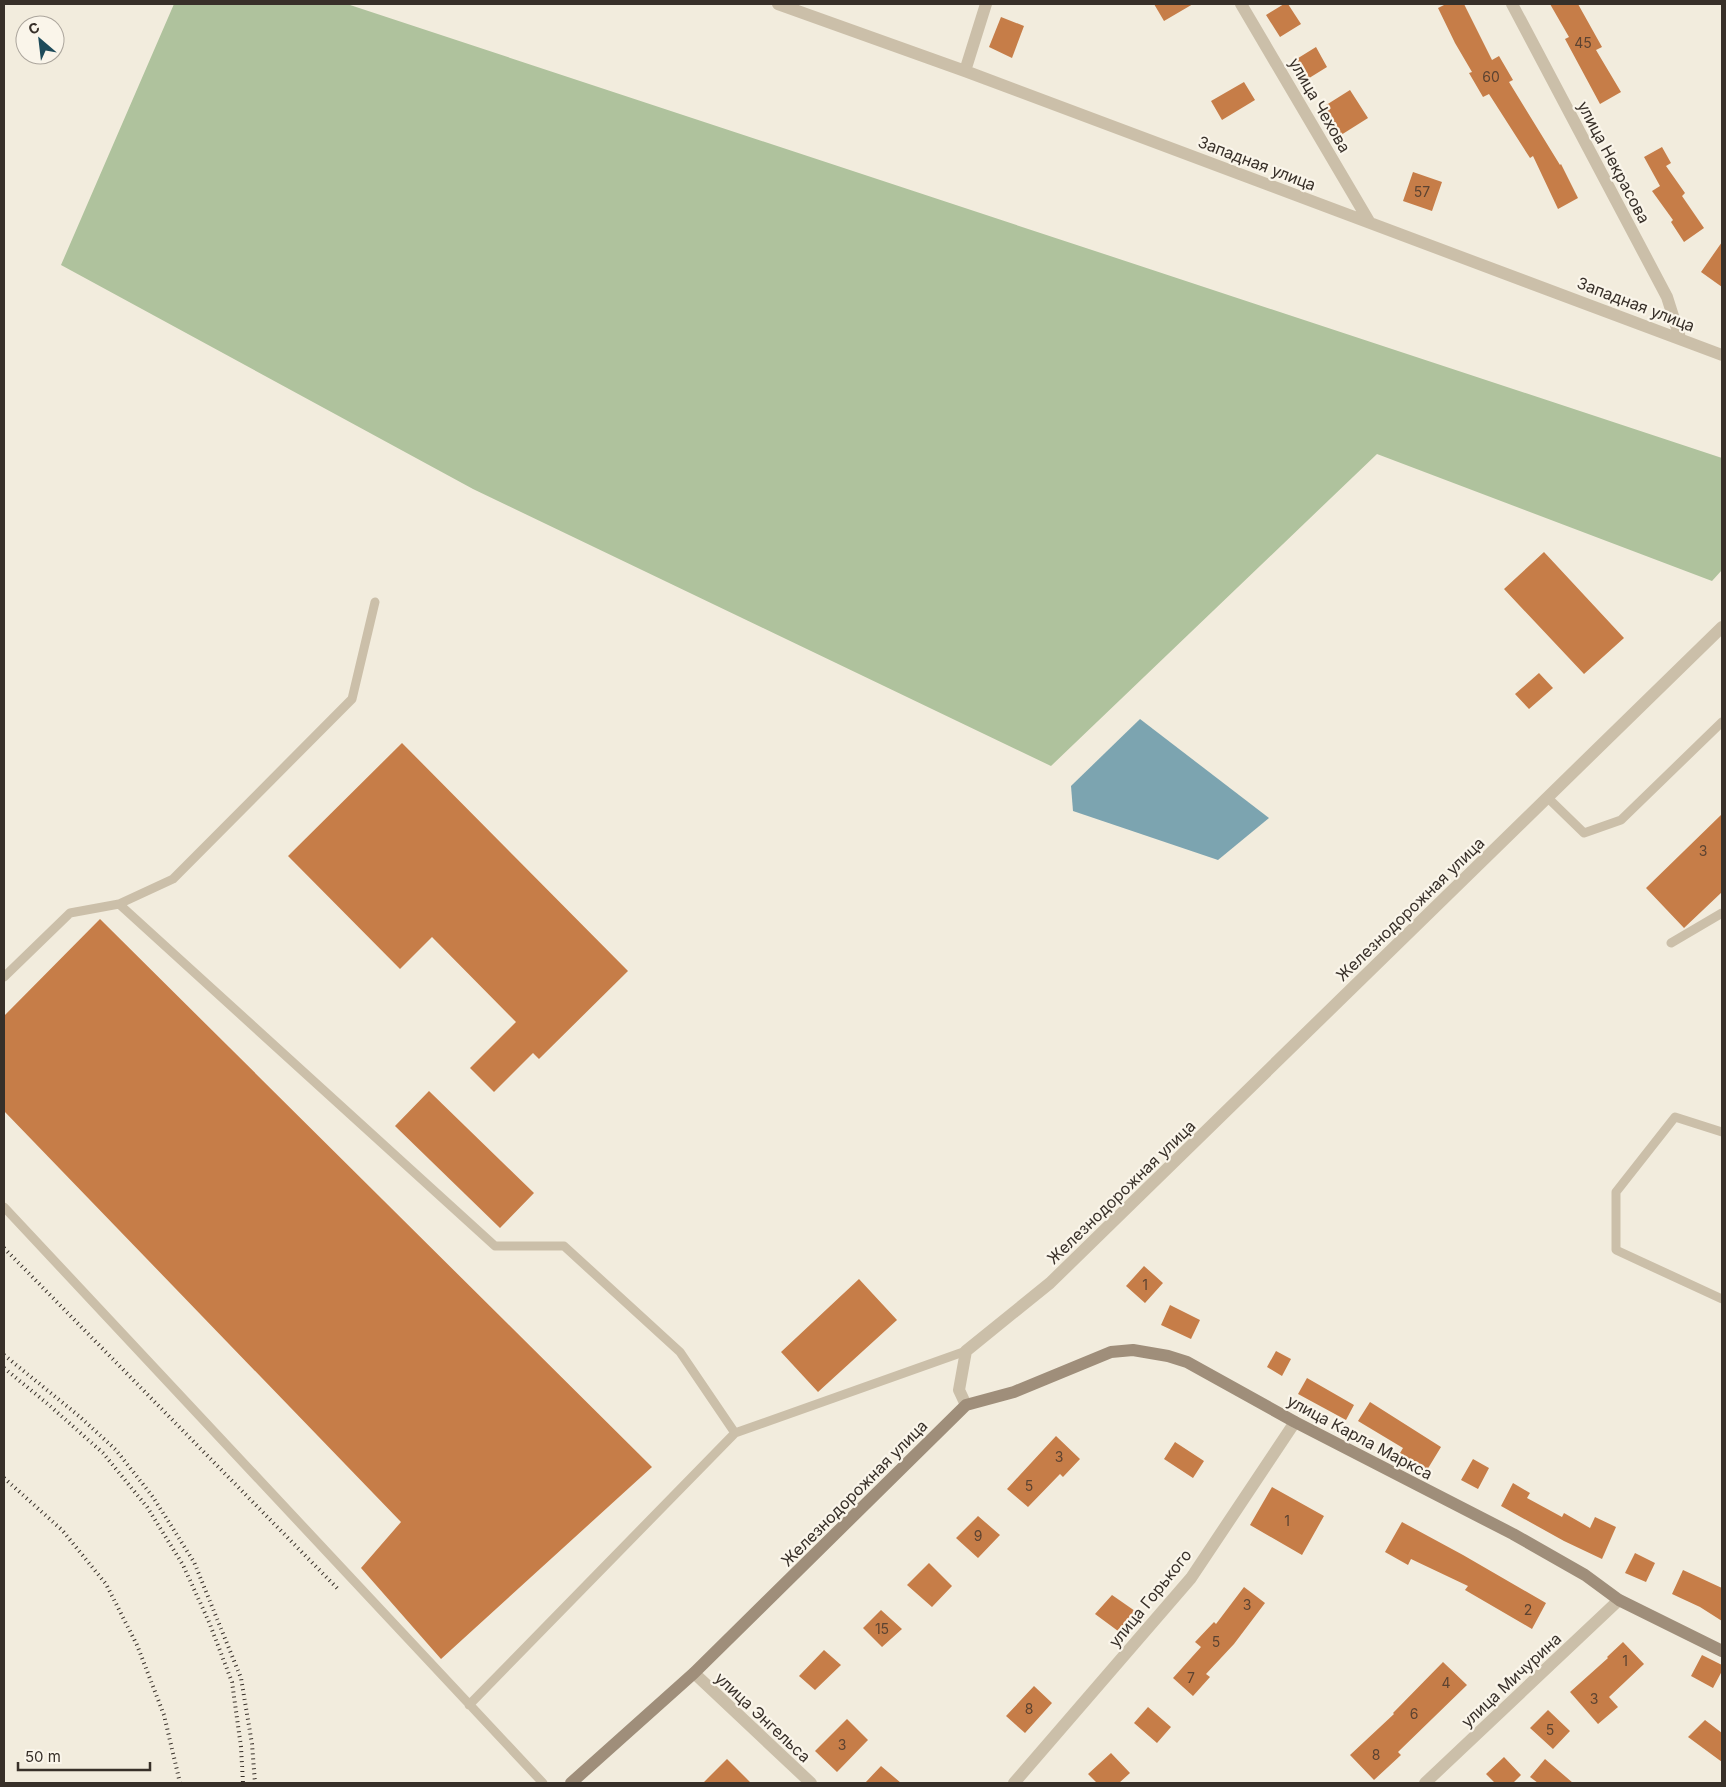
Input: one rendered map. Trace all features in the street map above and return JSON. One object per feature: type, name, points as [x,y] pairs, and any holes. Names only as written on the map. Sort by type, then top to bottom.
[{"type":"main road","name":"улица Карла Маркса","points":[[966,1405],[1014,1392],[1111,1352],[1134,1350],[1168,1356],[1187,1362],[1295,1422],[1512,1534],[1585,1574],[1619,1600],[1722,1651]]},
{"type":"main road","name":"Железнодорожная улица","points":[[571,1783],[694,1674],[966,1405]]},
{"type":"street","name":"Западная улица","points":[[778,4],[965,70],[1722,355]]},
{"type":"street","points":[[965,70],[986,4]]},
{"type":"street","name":"улица Чехова","points":[[1241,4],[1370,223]]},
{"type":"street","name":"улица Некрасова","points":[[1512,4],[1667,297],[1680,338]]},
{"type":"street","name":"Железнодорожная улица","points":[[966,1351],[1050,1283],[1722,627]]},
{"type":"street","points":[[966,1351],[959,1390],[966,1405]]},
{"type":"street","name":"улица Горького","points":[[1014,1783],[1191,1578],[1295,1422]]},
{"type":"street","name":"улица Мичурина","points":[[1425,1783],[1619,1600]]},
{"type":"street","name":"улица Энгельса","points":[[694,1674],[811,1783]]},
{"type":"lane","points":[[4,977],[70,913],[119,904],[173,879],[352,699],[375,602]]},
{"type":"lane","points":[[1548,798],[1584,833],[1621,820],[1722,722]]},
{"type":"lane","points":[[119,904],[495,1246],[564,1246],[680,1352],[736,1433]]},
{"type":"lane","points":[[1671,943],[1722,913]]},
{"type":"lane","points":[[1722,1132],[1675,1117],[1616,1192],[1616,1250],[1722,1299]]},
{"type":"lane","points":[[4,1207],[543,1783]]},
{"type":"lane","points":[[469,1705],[736,1433],[966,1351]]},
{"type":"green space","points":[[174,4],[347,4],[1722,458],[1722,570],[1712,581],[1377,454],[1051,766],[473,489],[61,265]]},
{"type":"water","points":[[1140,719],[1269,818],[1218,860],[1073,811],[1071,786]]},
{"type":"building","points":[[1154,4],[1193,4],[1164,21]]},
{"type":"building","points":[[1284,4],[1288,4],[1301,24],[1280,37],[1266,15]]},
{"type":"building","points":[[1446,4],[1464,4],[1492,60],[1499,56],[1513,80],[1509,82],[1561,164],[1578,198],[1558,209],[1533,156],[1530,158],[1489,94],[1483,97],[1469,73],[1472,72],[1438,8]]},
{"type":"building","points":[[1550,4],[1578,4],[1602,47],[1596,50],[1621,92],[1600,104],[1565,39],[1569,37]]},
{"type":"building","points":[[1001,17],[1024,26],[1012,58],[989,47]]},
{"type":"building","points":[[1316,47],[1327,67],[1306,80],[1295,60]]},
{"type":"building","points":[[1244,82],[1255,100],[1222,120],[1211,101]]},
{"type":"building","points":[[1350,90],[1368,118],[1341,135],[1323,107]]},
{"type":"building","points":[[1662,147],[1671,163],[1666,166],[1685,193],[1682,196],[1704,228],[1684,242],[1671,222],[1673,220],[1652,191],[1660,186],[1644,157]]},
{"type":"building","points":[[1413,172],[1442,182],[1432,211],[1403,201]]},
{"type":"building","points":[[1722,242],[1722,287],[1701,272]]},
{"type":"building","points":[[1544,552],[1624,638],[1584,674],[1504,589]]},
{"type":"building","points":[[1539,673],[1553,688],[1529,709],[1515,694]]},
{"type":"building","points":[[402,743],[628,971],[539,1059],[533,1053],[494,1092],[470,1068],[516,1022],[432,937],[400,969],[288,856]]},
{"type":"building","points":[[1722,814],[1722,892],[1684,928],[1646,888]]},
{"type":"building","points":[[100,919],[652,1467],[441,1659],[361,1568],[401,1522],[4,1111],[4,1016]]},
{"type":"building","points":[[429,1091],[534,1193],[500,1228],[395,1126]]},
{"type":"building","points":[[1144,1266],[1163,1283],[1145,1303],[1126,1286]]},
{"type":"building","points":[[859,1279],[897,1320],[818,1392],[781,1352]]},
{"type":"building","points":[[1170,1305],[1200,1320],[1191,1339],[1161,1325]]},
{"type":"building","points":[[1276,1351],[1291,1359],[1282,1376],[1267,1367]]},
{"type":"building","points":[[1307,1378],[1354,1405],[1346,1420],[1298,1394]]},
{"type":"building","points":[[1370,1402],[1441,1447],[1427,1470],[1400,1453],[1403,1448],[1358,1421]]},
{"type":"building","points":[[1056,1436],[1080,1459],[1063,1477],[1060,1474],[1028,1507],[1007,1489]]},
{"type":"building","points":[[1175,1442],[1204,1461],[1193,1478],[1164,1459]]},
{"type":"building","points":[[1473,1459],[1489,1468],[1478,1489],[1461,1480]]},
{"type":"building","points":[[1513,1483],[1530,1493],[1527,1498],[1562,1517],[1564,1513],[1590,1528],[1595,1517],[1616,1527],[1602,1559],[1564,1541],[1501,1506]]},
{"type":"building","points":[[1272,1487],[1324,1516],[1302,1555],[1250,1525]]},
{"type":"building","points":[[978,1516],[1000,1535],[978,1558],[956,1538]]},
{"type":"building","points":[[1402,1522],[1546,1603],[1532,1629],[1465,1590],[1468,1586],[1411,1559],[1408,1565],[1385,1552]]},
{"type":"building","points":[[1635,1553],[1655,1563],[1646,1582],[1625,1573]]},
{"type":"building","points":[[929,1563],[952,1586],[932,1607],[907,1585]]},
{"type":"building","points":[[1683,1570],[1722,1588],[1722,1621],[1700,1607],[1672,1594]]},
{"type":"building","points":[[1244,1587],[1265,1603],[1234,1644],[1206,1674],[1210,1677],[1193,1696],[1173,1678],[1201,1647],[1195,1642],[1214,1622],[1216,1624]]},
{"type":"building","points":[[1112,1595],[1135,1611],[1118,1631],[1095,1614]]},
{"type":"building","points":[[881,1610],[902,1629],[882,1647],[863,1628]]},
{"type":"building","points":[[1623,1642],[1644,1664],[1609,1697],[1618,1707],[1598,1724],[1570,1692]]},
{"type":"building","points":[[824,1650],[841,1665],[815,1690],[799,1676]]},
{"type":"building","points":[[1702,1655],[1722,1665],[1722,1671],[1713,1688],[1691,1676]]},
{"type":"building","points":[[1443,1662],[1467,1685],[1398,1752],[1401,1755],[1374,1780],[1350,1755],[1394,1714]]},
{"type":"building","points":[[1034,1686],[1052,1703],[1025,1733],[1006,1716]]},
{"type":"building","points":[[1148,1707],[1171,1727],[1157,1743],[1134,1723]]},
{"type":"building","points":[[1548,1710],[1570,1731],[1553,1749],[1530,1728]]},
{"type":"building","points":[[847,1719],[868,1740],[837,1772],[815,1751]]},
{"type":"building","points":[[1705,1720],[1722,1733],[1722,1762],[1688,1737]]},
{"type":"building","points":[[1111,1753],[1130,1773],[1119,1783],[1097,1783],[1088,1774]]},
{"type":"building","points":[[1504,1757],[1521,1775],[1513,1783],[1495,1783],[1486,1774]]},
{"type":"building","points":[[727,1759],[751,1783],[703,1783]]},
{"type":"building","points":[[1545,1759],[1573,1783],[1538,1783],[1530,1777]]},
{"type":"building","points":[[881,1766],[901,1783],[865,1783]]},
{"type":"railway","points":[[4,1248],[338,1589]]},
{"type":"railway","points":[[4,1355],[79,1416],[116,1450],[153,1497],[194,1562],[241,1678],[252,1744],[255,1783]]},
{"type":"railway","points":[[4,1368],[103,1453],[147,1507],[183,1565],[209,1622],[232,1682],[241,1747],[243,1783]]},
{"type":"railway","points":[[4,1478],[62,1530],[106,1584],[137,1645],[164,1715],[180,1783]]}]
